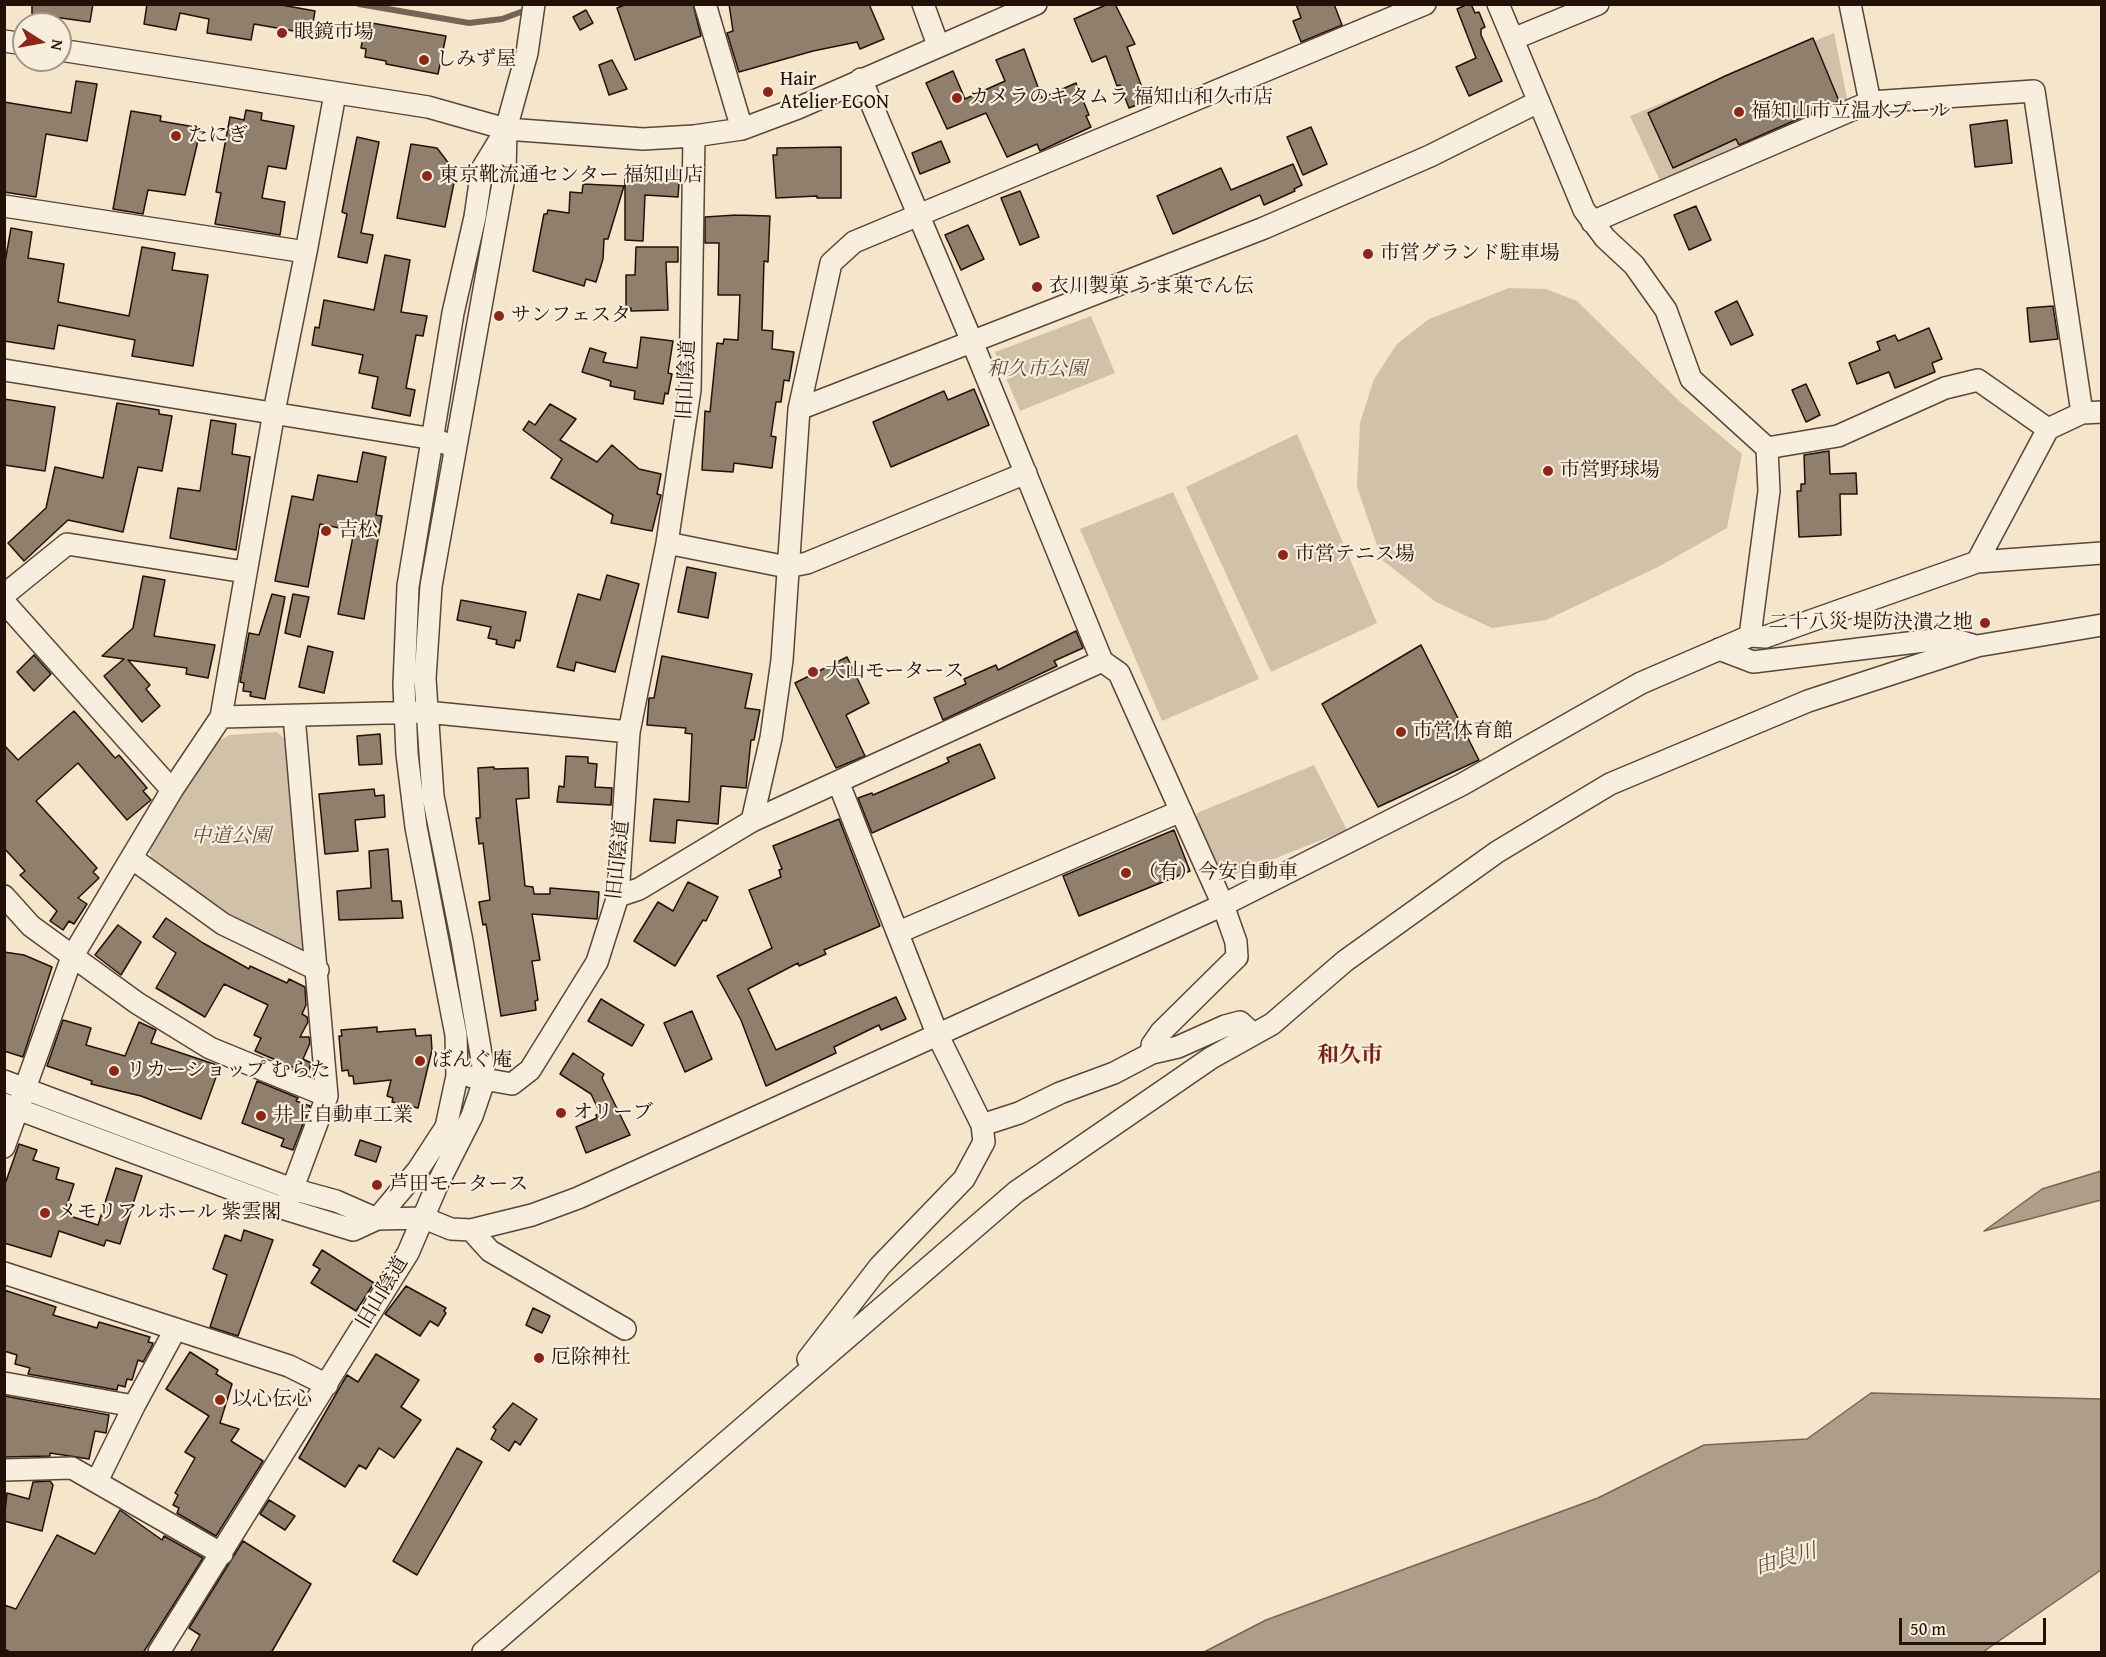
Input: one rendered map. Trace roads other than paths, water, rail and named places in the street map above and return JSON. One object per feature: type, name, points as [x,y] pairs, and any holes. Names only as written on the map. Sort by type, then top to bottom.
[{"type":"street","points":[[457,1076],[484,1078],[462,940],[433,796],[425,679],[430,586],[505,172],[506,129],[527,53],[534,4]]},
{"type":"street","points":[[705,4],[742,129]]},
{"type":"street","points":[[923,4],[938,45]]},
{"type":"street","points":[[72,52],[428,107],[506,129],[643,139],[694,136],[742,129],[798,108],[1036,4]]},
{"type":"street","points":[[752,821],[771,738],[782,660],[799,409],[831,263],[854,242],[919,217],[1425,4]]},
{"type":"street","points":[[1498,4],[1584,210],[1605,238],[1634,265],[1666,310],[1691,379],[1767,448],[1769,491],[1750,636]]},
{"type":"street","points":[[1512,39],[1598,4]]},
{"type":"street","points":[[1850,4],[1870,102]]},
{"type":"street","points":[[861,79],[973,344],[1102,661],[1119,673],[1223,905],[1236,942],[1237,957],[1161,1032],[1152,1045],[1152,1053]]},
{"type":"street","points":[[1592,222],[1870,102],[2034,91],[2092,412],[2048,429],[1977,562]]},
{"type":"street","points":[[4,1147],[16,1100],[72,957],[172,790],[221,717],[273,412],[335,94]]},
{"type":"street","points":[[799,409],[973,344],[1264,228],[1430,156],[1539,102]]},
{"type":"street","points":[[376,1219],[418,1170],[446,1127],[457,1076],[456,1035],[416,827],[405,712],[408,586],[453,313],[475,217],[482,169],[506,129]]},
{"type":"street","name":"旧山陰道","points":[[159,1653],[327,1386],[408,1252],[438,1183],[472,1116],[484,1078],[512,1084],[530,1070],[597,962],[618,896],[630,732],[667,543],[690,390],[694,136]]},
{"type":"street","points":[[4,206],[306,252]]},
{"type":"street","points":[[4,370],[434,439],[456,447]]},
{"type":"street","points":[[1767,448],[1838,436],[1945,388],[1978,380],[2048,429]]},
{"type":"street","points":[[667,543],[788,567],[807,562],[1026,473]]},
{"type":"street","points":[[4,595],[67,544],[245,572]]},
{"type":"street","points":[[4,1081],[16,1100],[289,1199],[336,1202],[376,1219],[424,1218],[451,1229],[471,1230],[532,1215],[578,1198],[1223,905],[1461,785],[1641,682],[1719,649],[1750,636],[1765,636],[1977,562],[2102,553]]},
{"type":"street","points":[[4,602],[172,790]]},
{"type":"street","points":[[483,1653],[1016,1192],[1212,1058],[1272,1024],[1345,961],[1497,852],[1610,784],[1808,701],[1977,646],[2102,625]]},
{"type":"street","points":[[1719,649],[1753,662],[1949,638],[1977,646]]},
{"type":"street","points":[[618,896],[639,889],[752,821],[839,784],[1102,661]]},
{"type":"street","points":[[221,717],[426,712],[630,732]]},
{"type":"street","points":[[289,1199],[327,1095],[318,970],[294,716]]},
{"type":"street","points":[[787,1389],[880,1266],[964,1179],[984,1142],[982,1125],[938,1036],[839,784]]},
{"type":"street","points":[[899,932],[1181,811]]},
{"type":"street","points":[[133,858],[223,924],[318,970]]},
{"type":"street","points":[[4,896],[31,926],[72,957],[137,1003],[210,1048],[327,1095]]},
{"type":"street","points":[[982,1125],[1019,1113],[1060,1093],[1114,1073],[1152,1053],[1178,1047],[1240,1022],[1253,1034]]},
{"type":"street","points":[[471,1230],[490,1251],[625,1329]]},
{"type":"street","points":[[4,1273],[289,1366],[327,1386]]},
{"type":"street","points":[[97,1481],[175,1330]]},
{"type":"street","points":[[4,1383],[134,1406]]},
{"type":"street","points":[[4,1470],[72,1468],[222,1554]]},
{"type":"water","points":[[2101,1171],[2101,1200],[1984,1231],[2042,1189]]},
{"type":"water","name":"由良川","points":[[1871,1393],[2101,1399],[2101,1570],[1983,1652],[1204,1652],[1266,1620],[1598,1498],[1704,1445],[1807,1439]]},
{"type":"waterway","points":[[359,4],[469,23],[502,19],[529,9]]},
{"type":"place","name":"眼鏡市場","points":[[282,33]]},
{"type":"place","name":"しみず屋","points":[[424,60]]},
{"type":"place","name":"Hair Atelier EGON","points":[[768,92]]},
{"type":"place","name":"カメラのキタムラ 福知山和久市店","points":[[957,98]]},
{"type":"place","name":"福知山市立温水プール","points":[[1739,112]]},
{"type":"place","name":"たにぎ","points":[[176,136]]},
{"type":"place","name":"東京靴流通センター 福知山店","points":[[427,176]]},
{"type":"place","name":"市営グランド駐車場","points":[[1368,254]]},
{"type":"place","name":"衣川製菓 うま菓でん伝","points":[[1037,287]]},
{"type":"place","name":"サンフェスタ","points":[[499,316]]},
{"type":"place","name":"市営野球場","points":[[1548,471]]},
{"type":"place","name":"吉松","points":[[326,531]]},
{"type":"place","name":"市営テニス場","points":[[1283,555]]},
{"type":"place","name":"二十八災 堤防決潰之地","points":[[1985,623]]},
{"type":"place","name":"大山モータース","points":[[813,672]]},
{"type":"place","name":"市営体育館","points":[[1401,732]]},
{"type":"place","name":"（有）今安自動車","points":[[1126,873]]},
{"type":"place","name":"ぼんぐ庵","points":[[420,1061]]},
{"type":"place","name":"リカーショップ むらた","points":[[114,1071]]},
{"type":"place","name":"オリーブ","points":[[561,1113]]},
{"type":"place","name":"井上自動車工業","points":[[261,1116]]},
{"type":"place","name":"芦田モータース","points":[[377,1185]]},
{"type":"place","name":"メモリアルホール 紫雲閣","points":[[45,1213]]},
{"type":"place","name":"厄除神社","points":[[539,1358]]},
{"type":"place","name":"以心伝心","points":[[220,1400]]},
{"type":"district","name":"和久市","points":[[1350,1056]]},
{"type":"park label","name":"和久市公園","points":[[1037,370]]},
{"type":"park label","name":"中道公園","points":[[231,837]]}]
